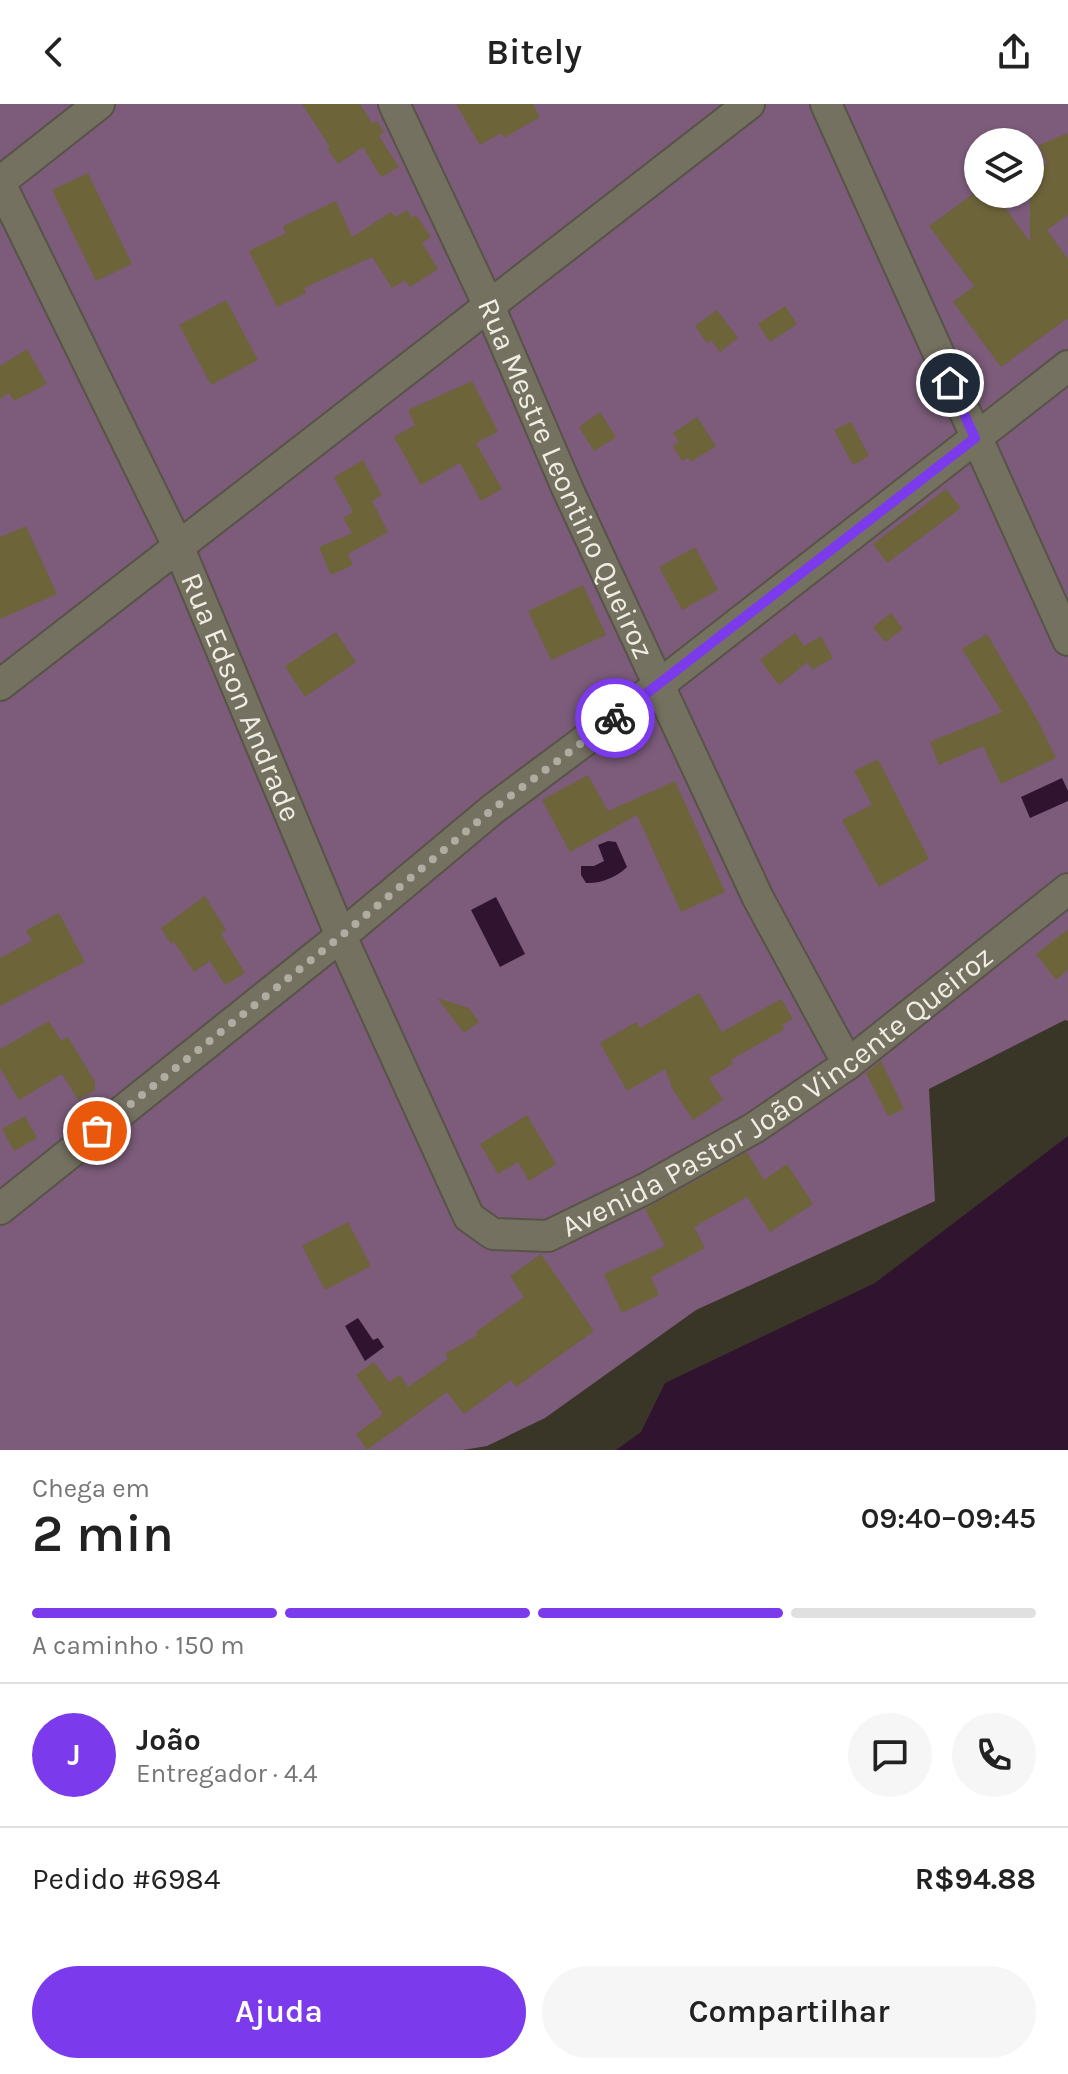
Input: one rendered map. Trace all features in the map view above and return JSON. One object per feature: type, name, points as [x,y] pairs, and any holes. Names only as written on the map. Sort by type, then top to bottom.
[{"type":"street","points":[[0,182],[99,104]]},
{"type":"street","name":"Rua Mestre Leontino Queiroz","points":[[394,104],[489,306],[568,490],[758,898],[848,1064]]},
{"type":"street","points":[[0,685],[749,104]]},
{"type":"street","points":[[826,104],[1068,640]]},
{"type":"street","name":"Rua Edson Andrade","points":[[0,182],[178,546],[341,936],[469,1217]]},
{"type":"street","points":[[0,1209],[341,936],[493,809],[659,685],[1068,366]]},
{"type":"street","name":"Avenida Pastor João Vincente Queiroz","points":[[469,1217],[493,1234],[548,1236],[645,1189],[754,1128],[848,1064],[1068,889]]},
{"type":"shaded area","points":[[0,104],[1068,104],[1068,1021],[929,1089],[935,1201],[696,1310],[545,1418],[487,1446],[463,1450],[0,1450]]},
{"type":"shaded area","points":[[1062,778],[1068,791],[1068,801],[1030,818],[1021,797]]},
{"type":"shaded area","points":[[616,842],[627,867],[608,879],[586,883],[581,875],[581,866],[594,866],[604,861],[598,845]]},
{"type":"shaded area","points":[[496,897],[525,954],[500,967],[471,910]]},
{"type":"shaded area","points":[[1068,1136],[1068,1450],[616,1450],[641,1432],[665,1383],[875,1283]]},
{"type":"shaded area","points":[[358,1318],[373,1340],[378,1338],[384,1347],[365,1361],[345,1326]]},
{"type":"building","points":[[302,104],[360,104],[372,123],[377,121],[384,132],[379,136],[399,167],[381,177],[363,147],[338,164]]},
{"type":"building","points":[[456,104],[533,104],[540,117],[504,138],[501,133],[480,145]]},
{"type":"building","points":[[1068,133],[1068,215],[1047,230],[1068,259],[1068,318],[1001,367],[953,302],[974,286],[929,226],[964,201],[964,208],[1005,208],[1030,242],[1030,208],[1044,208],[1044,165],[1047,163],[1044,143]]},
{"type":"building","points":[[88,173],[132,264],[96,281],[52,190]]},
{"type":"building","points":[[336,201],[352,237],[391,212],[395,217],[407,210],[412,218],[416,215],[431,237],[422,243],[438,269],[410,287],[405,280],[392,288],[372,257],[304,288],[306,293],[277,307],[249,251],[286,233],[283,226]]},
{"type":"building","points":[[226,300],[258,360],[211,385],[179,325]]},
{"type":"building","points":[[785,306],[797,324],[770,342],[758,324]]},
{"type":"building","points":[[717,310],[738,338],[720,352],[711,340],[707,343],[695,326]]},
{"type":"building","points":[[27,349],[47,384],[14,401],[9,393],[0,399],[0,366]]},
{"type":"building","points":[[472,381],[498,432],[476,443],[502,489],[481,501],[460,463],[421,485],[394,437],[415,425],[408,410]]},
{"type":"building","points":[[600,412],[616,437],[594,451],[579,427]]},
{"type":"building","points":[[697,417],[716,446],[691,462],[688,458],[682,461],[673,446],[679,442],[673,433]]},
{"type":"building","points":[[851,422],[869,456],[853,465],[834,430]]},
{"type":"building","points":[[363,460],[382,495],[372,501],[388,532],[348,554],[353,565],[331,575],[319,547],[352,533],[343,518],[353,512],[334,477]]},
{"type":"building","points":[[946,489],[961,508],[887,563],[873,544]]},
{"type":"building","points":[[26,526],[57,594],[0,619],[0,537]]},
{"type":"building","points":[[695,547],[718,590],[682,610],[659,567]]},
{"type":"building","points":[[583,585],[606,635],[551,660],[528,611]]},
{"type":"building","points":[[891,613],[903,629],[885,642],[873,627]]},
{"type":"building","points":[[336,632],[356,662],[305,697],[285,666]]},
{"type":"building","points":[[795,633],[804,646],[821,636],[833,658],[812,670],[808,662],[779,685],[760,660]]},
{"type":"building","points":[[987,634],[1056,758],[1001,784],[983,746],[939,765],[930,742],[1002,712],[962,649]]},
{"type":"building","points":[[878,759],[929,859],[879,887],[842,820],[872,805],[854,771]]},
{"type":"building","points":[[588,775],[608,811],[675,781],[725,892],[681,912],[637,815],[570,852],[542,800]]},
{"type":"building","points":[[205,896],[226,930],[221,934],[245,973],[225,985],[210,961],[194,972],[161,928]]},
{"type":"building","points":[[59,913],[85,962],[0,1006],[0,958],[32,941],[26,930]]},
{"type":"building","points":[[1068,929],[1068,970],[1056,980],[1036,954]]},
{"type":"building","points":[[699,993],[722,1032],[781,999],[793,1019],[782,1025],[785,1029],[731,1060],[733,1064],[709,1078],[723,1100],[693,1120],[673,1090],[665,1069],[627,1091],[600,1043],[636,1022],[640,1028]]},
{"type":"building","points":[[437,998],[469,1008],[479,1022],[464,1033]]},
{"type":"building","points":[[49,1021],[61,1041],[68,1037],[95,1082],[95,1090],[78,1100],[62,1074],[19,1100],[0,1068],[0,1049]]},
{"type":"building","points":[[881,1061],[904,1109],[888,1116],[866,1073]]},
{"type":"building","points":[[527,1115],[556,1164],[529,1181],[518,1162],[498,1174],[480,1144]]},
{"type":"building","points":[[25,1116],[37,1138],[14,1151],[2,1129]]},
{"type":"building","points":[[747,1152],[764,1180],[787,1164],[813,1204],[770,1232],[747,1197],[694,1227],[705,1248],[651,1277],[659,1295],[622,1313],[604,1274],[665,1246],[645,1209]]},
{"type":"building","points":[[348,1222],[371,1266],[325,1290],[302,1246]]},
{"type":"building","points":[[541,1254],[594,1331],[516,1387],[511,1380],[464,1414],[447,1392],[367,1450],[356,1434],[383,1414],[356,1375],[374,1362],[389,1382],[400,1375],[408,1387],[448,1359],[445,1354],[477,1335],[476,1332],[524,1297],[510,1276]]},
{"type":"way so far","points":[[97,1131],[341,936],[493,809],[615,718]]},
{"type":"route","points":[[615,718],[975,438],[950,383]]}]
